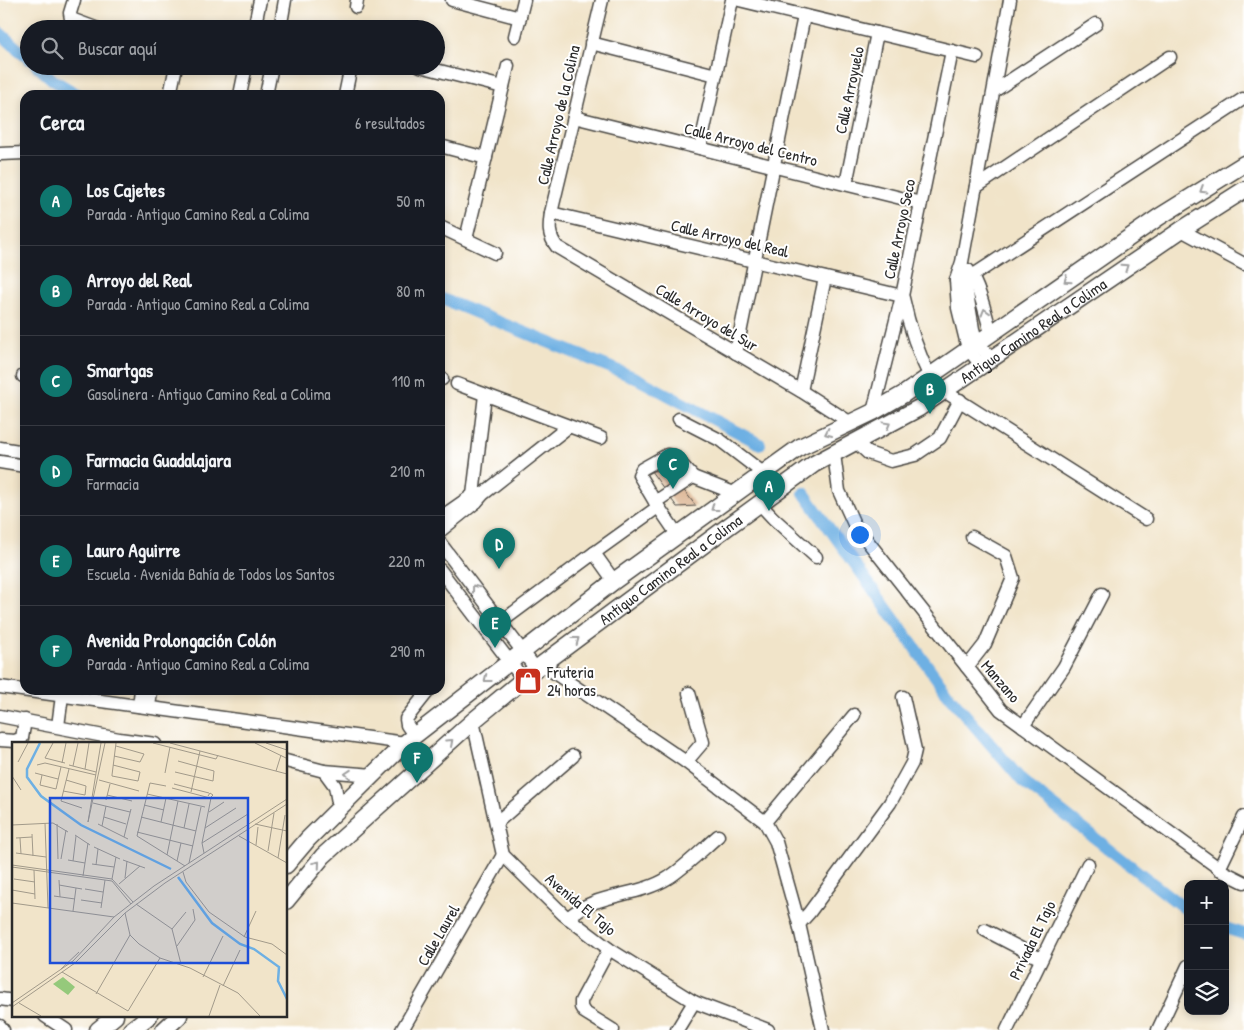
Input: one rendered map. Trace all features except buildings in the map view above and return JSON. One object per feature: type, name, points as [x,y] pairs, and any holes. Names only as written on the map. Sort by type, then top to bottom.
[{"type":"main road","name":"Antiguo Camino Real a Colima","points":[[288,863],[308,839],[410,739],[677,534],[800,447],[873,412],[930,377],[1159,217],[1244,164]]},
{"type":"main road","name":"Antiguo Camino Real a Colima","points":[[288,899],[323,856],[473,721],[523,679],[759,503],[814,464],[919,408],[1181,230],[1244,190]]},
{"type":"main road","points":[[98,1030],[113,1018]]},
{"type":"main road","points":[[131,1030],[146,1018]]},
{"type":"main road","points":[[164,1030],[177,1018]]},
{"type":"street","points":[[74,0],[70,13],[71,19],[74,20]]},
{"type":"street","points":[[256,20],[260,0]]},
{"type":"street","points":[[281,20],[286,0]]},
{"type":"street","points":[[452,0],[520,18]]},
{"type":"street","points":[[515,36],[524,0]]},
{"type":"street","name":"Calle Arroyo de la Colina","points":[[550,238],[551,213],[602,0]]},
{"type":"street","points":[[700,148],[732,0]]},
{"type":"street","points":[[739,0],[977,57]]},
{"type":"street","points":[[986,362],[973,346],[965,318],[962,262],[1010,0]]},
{"type":"street","points":[[736,353],[804,16]]},
{"type":"street","points":[[994,91],[1096,24]]},
{"type":"street","name":"Calle Arroyuelo","points":[[846,184],[877,33]]},
{"type":"street","points":[[591,43],[716,75]]},
{"type":"street","name":"Calle Arroyo Seco","points":[[873,412],[902,296],[952,51]]},
{"type":"street","points":[[976,187],[1170,57]]},
{"type":"street","points":[[466,239],[508,66]]},
{"type":"street","points":[[445,72],[503,87]]},
{"type":"street","points":[[171,90],[174,75]]},
{"type":"street","points":[[241,90],[244,75]]},
{"type":"street","points":[[267,90],[270,75]]},
{"type":"street","points":[[346,90],[349,75]]},
{"type":"street","points":[[964,278],[1243,99]]},
{"type":"street","name":"Calle Arroyo del Centro","points":[[574,117],[921,203]]},
{"type":"street","points":[[445,147],[486,158]]},
{"type":"street","points":[[0,154],[20,153]]},
{"type":"street","name":"Calle Arroyo del Real","points":[[551,213],[902,296]]},
{"type":"street","points":[[445,229],[495,254]]},
{"type":"street","points":[[1181,230],[1244,264]]},
{"type":"street","name":"Calle Arroyo del Sur","points":[[550,238],[557,247],[850,423]]},
{"type":"street","points":[[801,392],[825,278]]},
{"type":"street","points":[[964,278],[991,333]]},
{"type":"street","points":[[902,296],[911,333],[930,377]]},
{"type":"street","points":[[458,384],[601,438]]},
{"type":"street","points":[[944,390],[1146,519]]},
{"type":"street","points":[[477,497],[485,395]]},
{"type":"street","points":[[856,442],[868,453],[891,461],[915,455],[940,438],[960,400]]},
{"type":"street","points":[[679,419],[720,440],[763,472]]},
{"type":"street","points":[[445,526],[477,497],[568,427]]},
{"type":"street","points":[[0,448],[20,451]]},
{"type":"street","points":[[677,534],[656,505],[639,475],[642,469],[668,454],[674,456],[693,477],[734,493]]},
{"type":"street","name":"Manzano","points":[[834,454],[839,491],[854,524],[1001,710],[1220,869],[1244,882]]},
{"type":"street","points":[[0,462],[20,465]]},
{"type":"street","points":[[501,622],[693,477]]},
{"type":"street","points":[[445,515],[477,497]]},
{"type":"street","points":[[759,503],[816,557]]},
{"type":"street","points":[[967,667],[985,644],[1013,578],[1006,556],[972,537]]},
{"type":"street","points":[[445,549],[524,652],[539,667],[686,762],[765,822],[776,842],[799,924],[824,1030]]},
{"type":"street","points":[[594,553],[614,581]]},
{"type":"street","points":[[445,577],[523,679]]},
{"type":"street","points":[[1023,726],[1064,667],[1102,594]]},
{"type":"street","points":[[0,687],[20,690]]},
{"type":"street","points":[[686,762],[703,742],[689,692]]},
{"type":"street","points":[[55,695],[410,739],[406,719],[425,695]]},
{"type":"street","points":[[142,695],[144,707]]},
{"type":"street","points":[[144,707],[149,695]]},
{"type":"street","points":[[58,726],[62,696]]},
{"type":"street","points":[[799,924],[810,913],[890,803],[912,763],[915,750],[902,697]]},
{"type":"street","points":[[765,822],[854,715]]},
{"type":"street","points":[[0,716],[141,742]]},
{"type":"street","points":[[0,740],[15,741],[22,738],[25,720]]},
{"type":"street","points":[[473,721],[503,855]]},
{"type":"street","points":[[496,823],[573,756]]},
{"type":"street","points":[[288,762],[324,771],[372,775]]},
{"type":"street","points":[[324,771],[334,786],[339,808]]},
{"type":"street","points":[[1220,869],[1244,817]]},
{"type":"street","points":[[568,918],[579,908],[595,901],[650,886],[668,878],[718,836]]},
{"type":"street","name":"Avenida El Tajo","points":[[503,855],[568,918],[609,949],[694,1002],[768,1030]]},
{"type":"street","name":"Calle Laurel","points":[[402,1030],[503,855]]},
{"type":"street","name":"Privada El Tajo","points":[[1006,1030],[1088,864]]},
{"type":"street","points":[[985,930],[1042,958]]},
{"type":"street","points":[[609,949],[581,1001],[580,1007],[584,1012],[613,1030]]},
{"type":"street","points":[[1158,1030],[1186,970]]},
{"type":"street","points":[[677,1030],[694,1002]]},
{"type":"street","points":[[47,1018],[66,1030]]},
{"type":"street","points":[[0,1026],[3,1030]]},
{"type":"waterway","points":[[0,33],[20,51]]},
{"type":"waterway","points":[[47,75],[70,90]]},
{"type":"waterway","points":[[445,300],[636,378],[760,444]]},
{"type":"waterway","points":[[804,493],[950,697],[1022,781],[1184,908]]},
{"type":"waterway","points":[[1229,929],[1244,934]]},
{"type":"place","name":"Arroyo del Real","points":[[930,414]]},
{"type":"place","name":"Smartgas","points":[[673,489]]},
{"type":"place","name":"Los Cajetes","points":[[769,511]]},
{"type":"place","name":"Farmacia Guadalajara","points":[[499,569]]},
{"type":"place","name":"Lauro Aguirre","points":[[495,648]]},
{"type":"place","name":"Fruteria 24 horas","points":[[528,681]]},
{"type":"place","name":"Avenida Prolongación Colón","points":[[417,783]]}]
